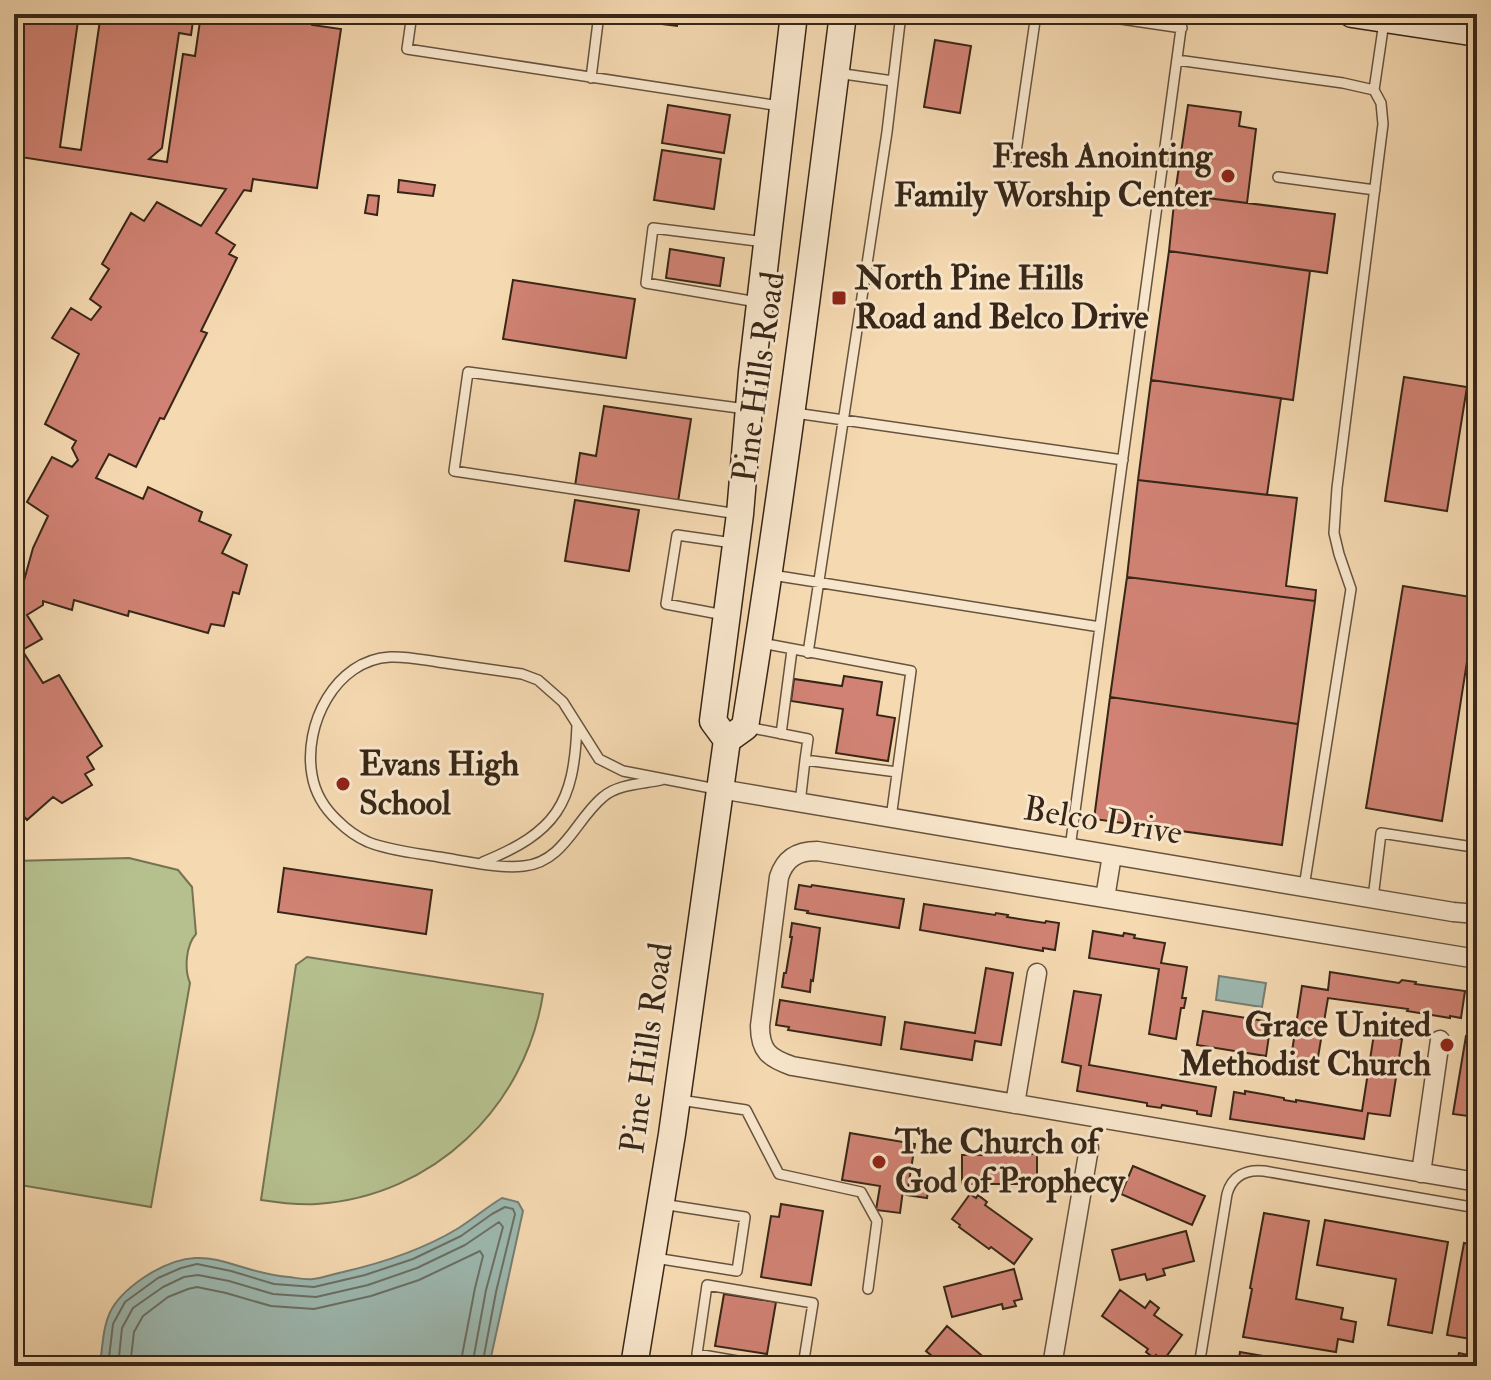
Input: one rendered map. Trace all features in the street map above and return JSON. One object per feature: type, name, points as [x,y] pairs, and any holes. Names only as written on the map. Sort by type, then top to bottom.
[{"type":"main road","name":"Pine Hills Road","points":[[736,733],[713,721],[740,514],[794,14]]},
{"type":"main road","name":"Pine Hills Road","points":[[634,1366],[677,1100],[720,789],[758,643],[792,413],[843,14]]},
{"type":"main road","points":[[1352,14],[1477,33]]},
{"type":"street","name":"Belco Drive","points":[[720,789],[1477,914]]},
{"type":"street","points":[[1477,959],[817,851],[796,854],[782,869],[760,1026],[763,1048],[771,1057],[792,1066],[1477,1182]]},
{"type":"street","points":[[1105,898],[1112,855]]},
{"type":"street","points":[[1015,1104],[1037,973]]},
{"type":"street","points":[[1421,1173],[1440,1040]]},
{"type":"street","points":[[1052,1366],[1089,1148]]},
{"type":"lane","points":[[412,14],[407,49],[784,106]]},
{"type":"lane","points":[[591,78],[599,14]]},
{"type":"lane","points":[[808,653],[901,14]]},
{"type":"lane","points":[[1015,159],[1036,14]]},
{"type":"lane","points":[[1087,14],[1182,28]]},
{"type":"lane","points":[[1070,848],[1183,14]]},
{"type":"lane","points":[[1304,887],[1351,589],[1334,533],[1383,124],[1381,103],[1374,90],[1384,19]]},
{"type":"lane","points":[[1177,60],[1374,90]]},
{"type":"lane","points":[[836,73],[893,81]]},
{"type":"lane","points":[[1278,177],[1375,190]]},
{"type":"lane","points":[[761,302],[646,283],[653,228],[768,242]]},
{"type":"lane","points":[[1477,243],[1474,250],[1477,259]]},
{"type":"lane","points":[[740,514],[454,471],[468,372],[749,410]]},
{"type":"lane","points":[[792,413],[1123,460]]},
{"type":"lane","points":[[728,616],[666,604],[677,535],[736,543]]},
{"type":"lane","points":[[768,574],[1100,627]]},
{"type":"lane","points":[[758,643],[911,671],[891,818]]},
{"type":"lane","points":[[781,734],[792,650]]},
{"type":"lane","points":[[661,780],[616,789],[604,796],[573,834],[541,863],[522,867],[480,864],[387,848],[352,833],[328,810],[318,794],[312,774],[312,735],[327,699],[354,668],[389,657],[416,659],[522,674],[538,680],[563,702],[599,759],[623,771],[720,789]]},
{"type":"lane","points":[[480,864],[515,849],[551,821],[565,795],[576,753],[577,724]]},
{"type":"lane","points":[[736,733],[781,734],[808,739],[800,803]]},
{"type":"lane","points":[[805,760],[897,772]]},
{"type":"lane","points":[[1373,898],[1381,833],[1473,847],[1477,822]]},
{"type":"lane","points":[[677,1100],[746,1110],[779,1174],[861,1192],[877,1221],[868,1289]]},
{"type":"lane","points":[[1199,1366],[1227,1194],[1236,1177],[1255,1170],[1264,1171],[1477,1208]]},
{"type":"lane","points":[[652,1258],[737,1271],[745,1217],[660,1204]]},
{"type":"lane","points":[[766,1366],[697,1354],[707,1285],[813,1303],[803,1366]]},
{"type":"green space","points":[[129,858],[178,870],[192,887],[196,934],[187,957],[190,983],[151,1207],[14,1184],[14,861]]},
{"type":"green space","points":[[307,957],[543,994],[533,1035],[516,1074],[494,1108],[467,1139],[435,1164],[399,1184],[359,1197],[317,1204],[289,1204],[261,1200],[296,965]]},
{"type":"water","points":[[1219,976],[1266,983],[1262,1007],[1216,1000]]},
{"type":"water","points":[[502,1198],[518,1202],[523,1211],[489,1366],[100,1366],[106,1326],[114,1306],[130,1288],[165,1266],[184,1259],[201,1258],[268,1274],[320,1278],[387,1260],[430,1243],[457,1229]]},
{"type":"building","points":[[14,14],[79,14],[60,147],[81,150],[100,20],[89,18],[89,14],[194,14],[191,35],[179,33],[162,148],[149,159],[167,162],[183,54],[195,56],[201,14],[313,14],[312,25],[341,29],[317,188],[253,179],[251,191],[244,190],[216,233],[235,245],[229,254],[237,258],[201,331],[207,333],[164,419],[160,418],[136,467],[109,454],[96,478],[143,499],[148,487],[202,512],[199,521],[231,535],[222,553],[247,565],[239,594],[233,592],[224,626],[211,624],[208,633],[129,611],[128,616],[74,600],[72,610],[43,601],[43,605],[27,615],[42,639],[22,650],[43,683],[59,675],[102,746],[87,757],[94,769],[85,774],[92,785],[62,803],[53,797],[27,820],[14,805],[14,589],[23,584],[33,548],[48,516],[27,502],[52,457],[72,467],[78,460],[72,448],[76,441],[45,424],[79,354],[52,338],[71,308],[91,320],[101,307],[90,299],[109,269],[102,264],[131,213],[144,221],[157,202],[201,226],[226,189],[14,156]]},
{"type":"building","points":[[530,14],[579,14],[578,21]]},
{"type":"building","points":[[629,14],[678,14],[677,26],[628,20]]},
{"type":"building","points":[[935,40],[971,46],[960,113],[924,107]]},
{"type":"building","points":[[668,105],[730,115],[724,153],[662,143]]},
{"type":"building","points":[[1188,105],[1241,112],[1239,126],[1256,129],[1247,203],[1175,194]]},
{"type":"building","points":[[662,150],[721,159],[714,209],[654,200]]},
{"type":"building","points":[[399,180],[435,185],[433,196],[398,192]]},
{"type":"building","points":[[1175,194],[1335,214],[1327,273],[1169,251]]},
{"type":"building","points":[[368,195],[379,196],[377,215],[365,213]]},
{"type":"building","points":[[670,249],[724,258],[720,286],[666,278]]},
{"type":"building","points":[[1169,251],[1310,271],[1293,400],[1151,380]]},
{"type":"building","points":[[513,280],[635,299],[626,358],[503,339]]},
{"type":"building","points":[[1404,377],[1467,387],[1447,511],[1385,501]]},
{"type":"building","points":[[1151,380],[1281,398],[1267,495],[1138,480]]},
{"type":"building","points":[[604,406],[691,419],[678,502],[575,486],[580,453],[596,456]]},
{"type":"building","points":[[1138,480],[1297,498],[1286,586],[1316,590],[1315,601],[1127,577]]},
{"type":"building","points":[[575,500],[639,510],[629,571],[565,561]]},
{"type":"building","points":[[1127,577],[1315,601],[1298,724],[1110,697]]},
{"type":"building","points":[[1403,586],[1477,598],[1442,821],[1366,808]]},
{"type":"building","points":[[844,676],[882,682],[877,715],[895,718],[888,761],[836,753],[843,709],[791,701],[794,679],[842,686]]},
{"type":"building","points":[[1110,697],[1298,724],[1282,845],[1094,819]]},
{"type":"building","points":[[284,868],[432,890],[426,934],[278,912]]},
{"type":"building","points":[[799,885],[904,899],[899,928],[795,909]]},
{"type":"building","points":[[924,904],[1059,923],[1055,950],[1043,948],[1043,951],[920,930]]},
{"type":"building","points":[[792,923],[820,928],[810,992],[782,987]]},
{"type":"building","points":[[1093,931],[1123,936],[1124,933],[1135,935],[1134,938],[1165,943],[1161,963],[1187,967],[1182,998],[1186,998],[1184,1008],[1181,1008],[1176,1039],[1149,1034],[1159,969],[1089,958]]},
{"type":"building","points":[[986,968],[1013,973],[1001,1045],[975,1041],[972,1060],[901,1049],[905,1022],[975,1033]]},
{"type":"building","points":[[1330,972],[1465,991],[1461,1018],[1328,998],[1317,1063],[1291,1058],[1302,986],[1328,990]]},
{"type":"building","points":[[1074,991],[1101,995],[1089,1065],[1216,1087],[1211,1116],[1077,1091],[1081,1066],[1062,1062]]},
{"type":"building","points":[[780,1000],[885,1017],[881,1045],[788,1030],[789,1027],[776,1025]]},
{"type":"building","points":[[1203,1011],[1271,1022],[1266,1056],[1197,1045]]},
{"type":"building","points":[[1374,1034],[1402,1039],[1390,1116],[1368,1113],[1364,1139],[1230,1119],[1234,1092],[1245,1094],[1245,1091],[1362,1111]]},
{"type":"building","points":[[1466,1036],[1477,1038],[1477,1146],[1472,1145],[1476,1117],[1453,1114]]},
{"type":"building","name":"The Church of God of Prophecy","points":[[850,1133],[915,1144],[908,1188],[928,1191],[927,1198],[906,1195],[907,1191],[903,1190],[900,1213],[876,1210],[880,1186],[842,1180]]},
{"type":"building","points":[[982,1145],[1012,1147],[1012,1154],[1037,1154],[1037,1184],[962,1184],[962,1155],[982,1155]]},
{"type":"building","points":[[1133,1166],[1205,1196],[1192,1225],[1121,1194]]},
{"type":"building","points":[[970,1194],[976,1198],[978,1195],[987,1202],[985,1205],[1032,1239],[1014,1264],[991,1247],[989,1249],[952,1219]]},
{"type":"building","points":[[781,1204],[823,1211],[811,1285],[761,1277],[771,1216],[779,1217]]},
{"type":"building","points":[[1264,1213],[1309,1221],[1296,1299],[1343,1308],[1341,1319],[1356,1322],[1353,1342],[1338,1339],[1336,1352],[1243,1337]]},
{"type":"building","points":[[1325,1220],[1448,1242],[1432,1333],[1388,1325],[1396,1279],[1317,1265]]},
{"type":"building","points":[[1186,1231],[1194,1261],[1163,1269],[1165,1275],[1147,1280],[1145,1274],[1120,1280],[1112,1250]]},
{"type":"building","points":[[1464,1243],[1477,1245],[1477,1340],[1447,1335]]},
{"type":"building","points":[[1014,1269],[1022,1299],[1014,1301],[1016,1306],[1003,1309],[1002,1304],[952,1317],[944,1287]]},
{"type":"building","points":[[1120,1290],[1145,1308],[1150,1301],[1159,1308],[1154,1315],[1182,1335],[1163,1361],[1156,1355],[1154,1358],[1146,1352],[1148,1349],[1102,1316]]},
{"type":"building","points":[[724,1294],[776,1302],[767,1354],[715,1346]]},
{"type":"building","points":[[947,1326],[994,1366],[944,1366],[926,1351]]},
{"type":"building","points":[[1240,1352],[1321,1366],[1238,1366]]},
{"type":"building","points":[[1459,1353],[1477,1357],[1477,1366],[1456,1366]]},
{"type":"place","name":"Fresh Anointing Family Worship Center","points":[[1228,176]]},
{"type":"place","name":"North Pine Hills Road and Belco Drive","points":[[839,298]]},
{"type":"place","name":"Evans High School","points":[[343,784]]},
{"type":"place","name":"Grace United Methodist Church","points":[[1447,1045]]},
{"type":"place","name":"The Church of God of Prophecy","points":[[879,1162]]}]
